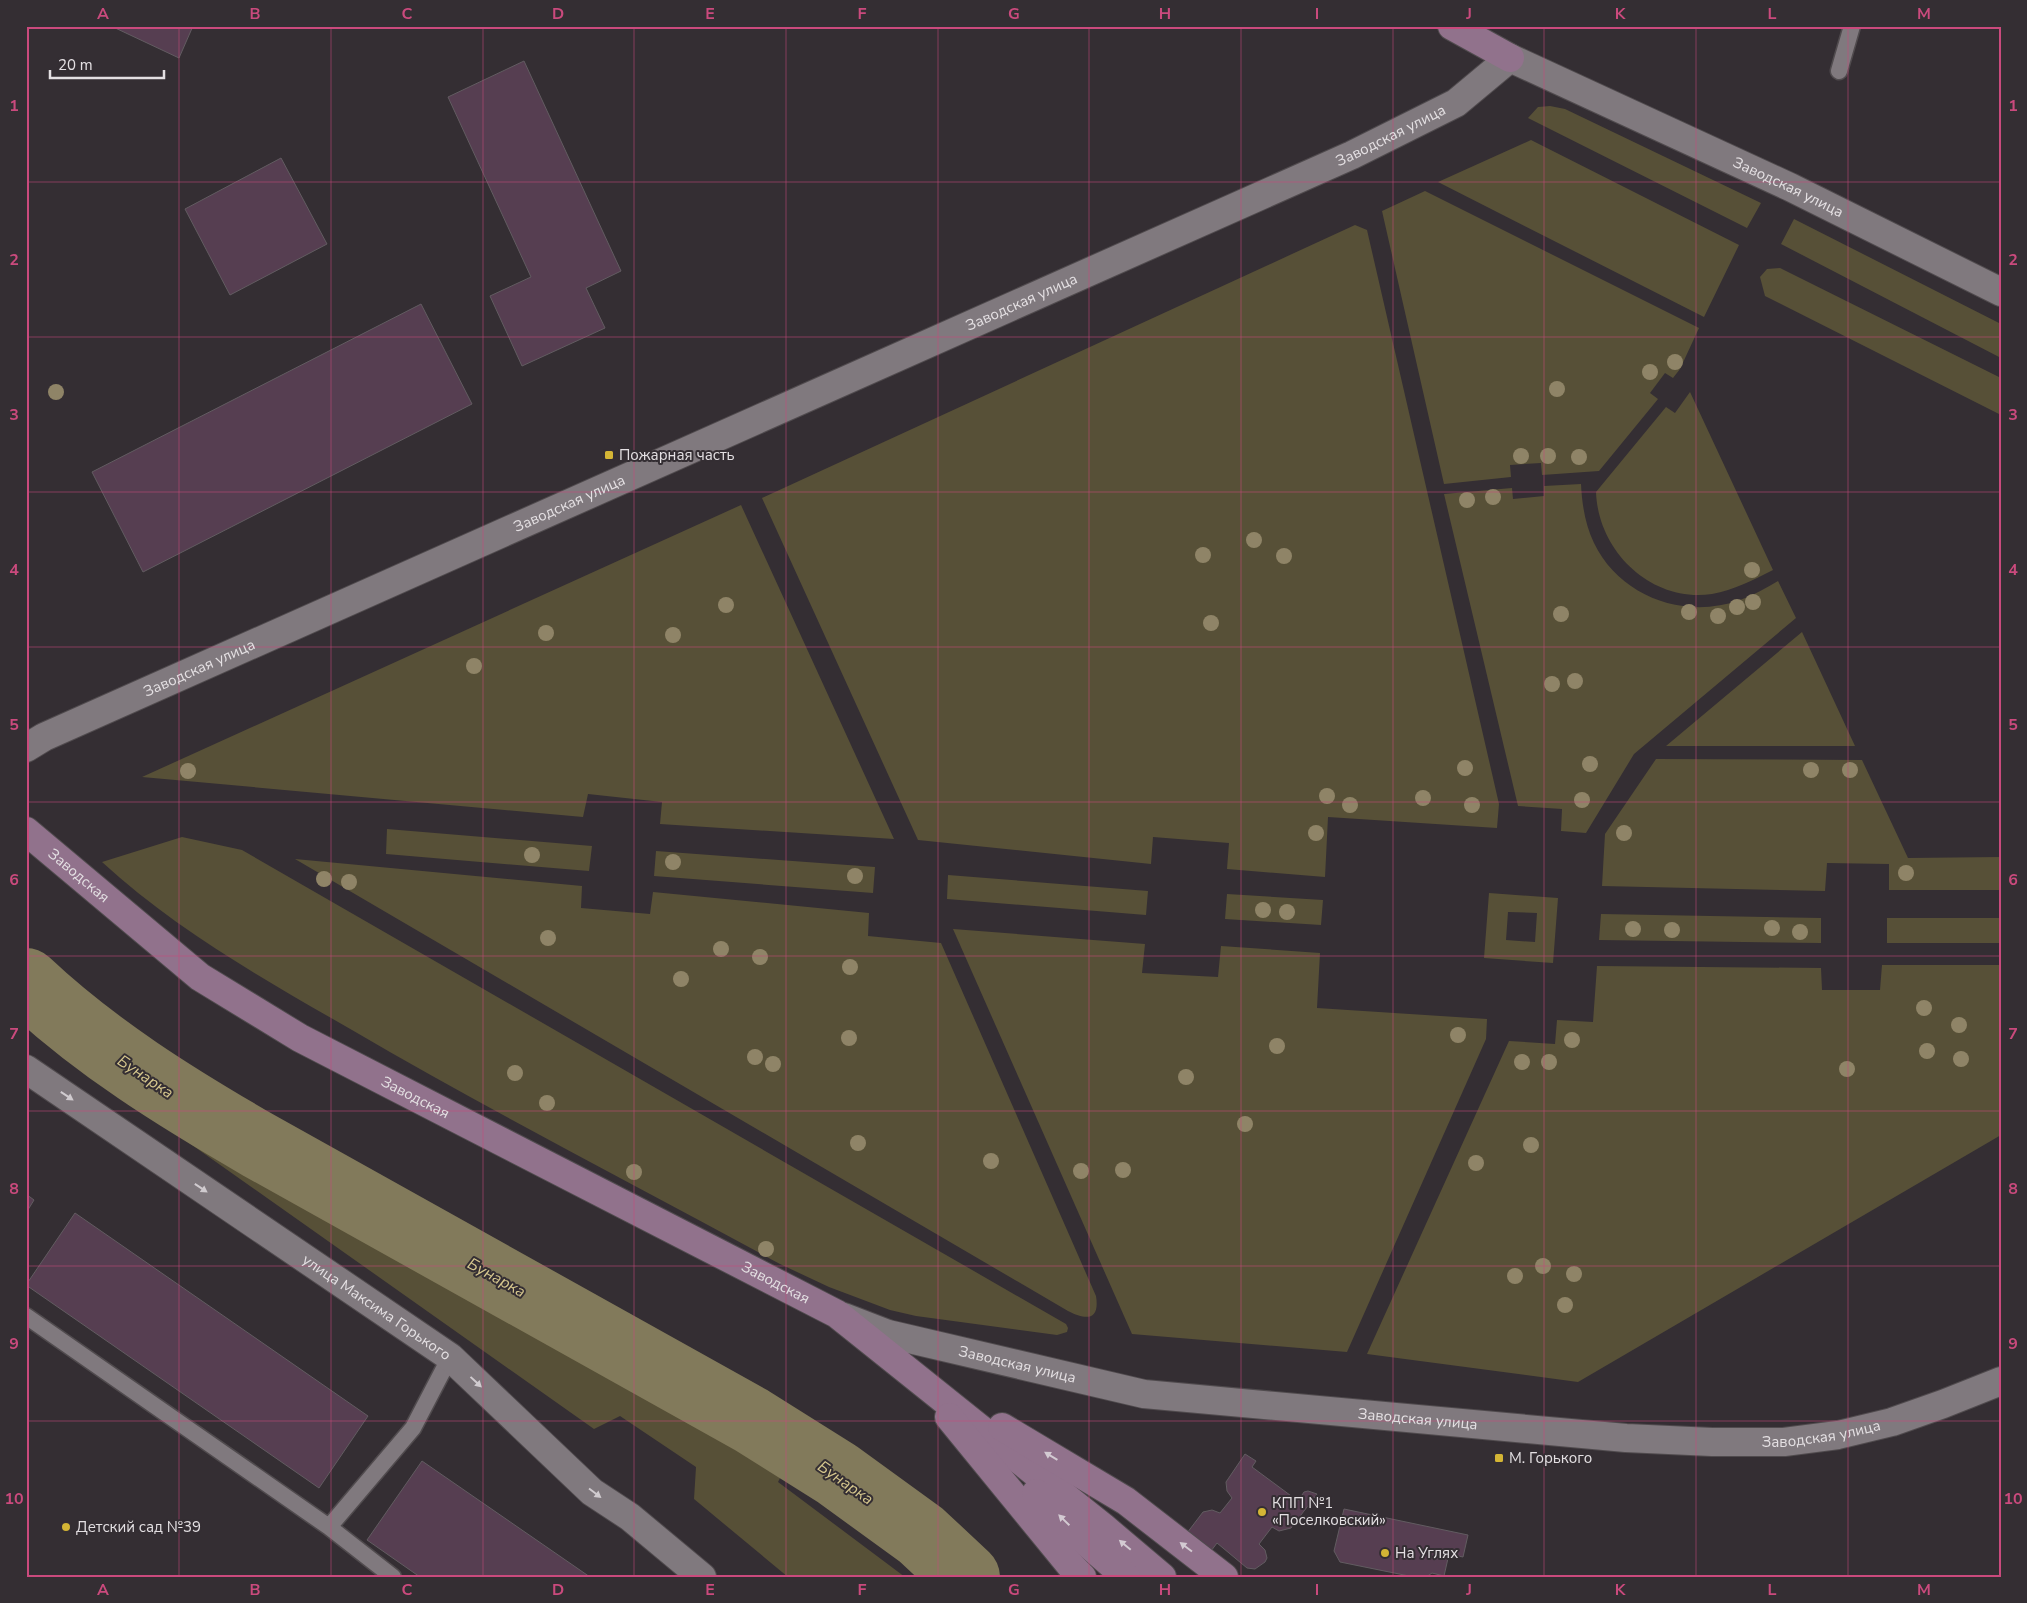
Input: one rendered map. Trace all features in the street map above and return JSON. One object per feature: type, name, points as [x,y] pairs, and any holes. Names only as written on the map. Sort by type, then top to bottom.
[{"type":"main road","points":[[1458,28],[1510,58]]},
{"type":"main road","name":"Заводская","points":[[26,831],[200,977],[300,1038],[837,1314],[913,1373]]},
{"type":"main road","points":[[913,1373],[1082,1577]]},
{"type":"main road","points":[[913,1373],[1088,1544],[1126,1577]]},
{"type":"main road","points":[[913,1373],[1162,1577]]},
{"type":"main road","points":[[913,1373],[1126,1501],[1224,1577]]},
{"type":"street","name":"Заводская улица","points":[[26,748],[54,733],[1352,155],[1456,103],[1510,58],[1790,187],[2001,292]]},
{"type":"street","name":"улица Максима Горького","points":[[26,1069],[450,1357],[592,1492],[630,1517],[702,1577]]},
{"type":"street","name":"Заводская улица","points":[[837,1314],[888,1334],[1144,1394],[1626,1438],[1712,1442],[1784,1442],[1838,1434],[1892,1422],[2001,1381]]},
{"type":"lane","points":[[1839,72],[1852,26]]},
{"type":"lane","points":[[26,1316],[329,1527],[393,1577]]},
{"type":"lane","points":[[329,1527],[413,1428],[450,1357]]},
{"type":"shaded area","points":[[1550,106],[1565,109],[1761,203],[1747,228],[1528,118],[1538,107]]},
{"type":"shaded area","points":[[1531,140],[1739,245],[1704,317],[1438,182]]},
{"type":"shaded area","points":[[1425,191],[1699,328],[1680,369],[1673,378],[1665,373],[1650,393],[1658,399],[1599,471],[1542,475],[1541,463],[1510,465],[1511,477],[1444,484],[1382,211]]},
{"type":"shaded area","points":[[1794,219],[2001,324],[2001,358],[1781,244]]},
{"type":"shaded area","points":[[1355,225],[1367,230],[1499,804],[1497,828],[1328,817],[1325,877],[1227,869],[1229,843],[1153,837],[1151,864],[918,840],[762,498]]},
{"type":"shaded area","points":[[1780,268],[2001,378],[2001,415],[1765,296],[1760,277],[1767,269]]},
{"type":"shaded area","points":[[1690,392],[1773,570],[1736,587],[1712,594],[1690,595],[1668,590],[1649,581],[1632,568],[1617,553],[1606,534],[1599,514],[1596,492],[1666,407],[1675,413]]},
{"type":"shaded area","points":[[1581,484],[1584,514],[1594,543],[1605,562],[1620,578],[1637,590],[1656,599],[1676,605],[1719,606],[1755,594],[1778,581],[1796,618],[1634,754],[1586,833],[1561,831],[1562,809],[1518,806],[1444,494],[1512,488],[1513,499],[1544,496],[1544,486]]},
{"type":"shaded area","points":[[741,505],[894,839],[660,824],[662,802],[588,794],[583,817],[142,777]]},
{"type":"shaded area","points":[[1802,632],[1855,746],[1666,746]]},
{"type":"shaded area","points":[[1656,759],[1862,760],[1908,858],[2001,857],[2001,890],[1889,890],[1889,864],[1827,863],[1825,891],[1602,886],[1605,834]]},
{"type":"shaded area","points":[[387,829],[592,846],[589,871],[386,854]]},
{"type":"shaded area","points":[[182,837],[242,850],[1066,1324],[1067,1332],[1057,1335],[916,1316],[890,1310],[829,1287],[780,1264],[458,1090],[222,953],[160,910],[102,862]]},
{"type":"shaded area","points":[[656,851],[875,867],[873,893],[654,876]]},
{"type":"shaded area","points":[[295,859],[582,886],[581,908],[650,914],[653,892],[869,913],[868,936],[941,943],[1096,1296],[1097,1304],[1094,1314],[1086,1317],[1068,1311]]},
{"type":"shaded area","points":[[948,875],[1148,891],[1146,915],[947,899]]},
{"type":"shaded area","points":[[1489,893],[1558,898],[1553,963],[1484,958]],"holes":[[[1508,912],[1537,913],[1535,942],[1506,940]]]},
{"type":"shaded area","points":[[1227,894],[1323,900],[1321,925],[1225,919]]},
{"type":"shaded area","points":[[1601,914],[1821,918],[1821,943],[1599,940]]},
{"type":"shaded area","points":[[1887,918],[2001,918],[2001,943],[1887,943]]},
{"type":"shaded area","points":[[953,929],[1145,944],[1142,973],[1218,977],[1221,946],[1320,953],[1317,1008],[1487,1019],[1486,1039],[1347,1352],[1132,1334]]},
{"type":"shaded area","points":[[1882,965],[2001,965],[2001,1135],[1578,1382],[1367,1354],[1509,1041],[1555,1044],[1557,1020],[1593,1022],[1597,966],[1821,968],[1822,990],[1880,990]]},
{"type":"shaded area","points":[[121,1084],[366,1220],[575,1325],[795,1448],[778,1482],[905,1577],[788,1577],[694,1499],[696,1467],[620,1416],[594,1429],[117,1092]]},
{"type":"building","points":[[111,26],[193,26],[179,58]]},
{"type":"building","points":[[524,61],[621,271],[586,288],[605,328],[522,366],[490,296],[531,277],[448,97]]},
{"type":"building","points":[[281,158],[327,244],[230,295],[185,209]]},
{"type":"building","points":[[421,304],[472,404],[143,572],[92,472]]},
{"type":"building","points":[[26,1194],[34,1200],[26,1213]]},
{"type":"building","points":[[75,1213],[368,1416],[319,1488],[26,1285]]},
{"type":"building","name":"КПП №1 «Поселковский»","points":[[1245,1454],[1256,1461],[1252,1467],[1298,1501],[1304,1492],[1308,1491],[1317,1494],[1291,1528],[1279,1531],[1272,1527],[1259,1544],[1265,1550],[1267,1558],[1265,1562],[1255,1569],[1247,1568],[1217,1543],[1211,1551],[1187,1533],[1203,1512],[1212,1510],[1220,1513],[1232,1498],[1227,1491],[1226,1482]]},
{"type":"building","points":[[422,1461],[590,1577],[420,1577],[367,1540]]},
{"type":"building","points":[[1344,1509],[1468,1535],[1463,1557],[1449,1554],[1444,1576],[1432,1573],[1426,1577],[1414,1577],[1340,1562],[1334,1551]]},
{"type":"waterway","name":"Бунарка","points":[[26,982],[80,1029],[138,1071],[198,1109],[260,1146],[751,1420],[837,1474],[921,1535],[966,1577]]},
{"type":"place","name":"Пожарная часть","points":[[609,455]]},
{"type":"place","name":"М. Горького","points":[[1499,1458]]},
{"type":"place","name":"КПП №1 «Поселковский»","points":[[1262,1512]]},
{"type":"place","name":"Детский сад №39","points":[[66,1527]]},
{"type":"place","name":"На Углях","points":[[1385,1553]]}]
